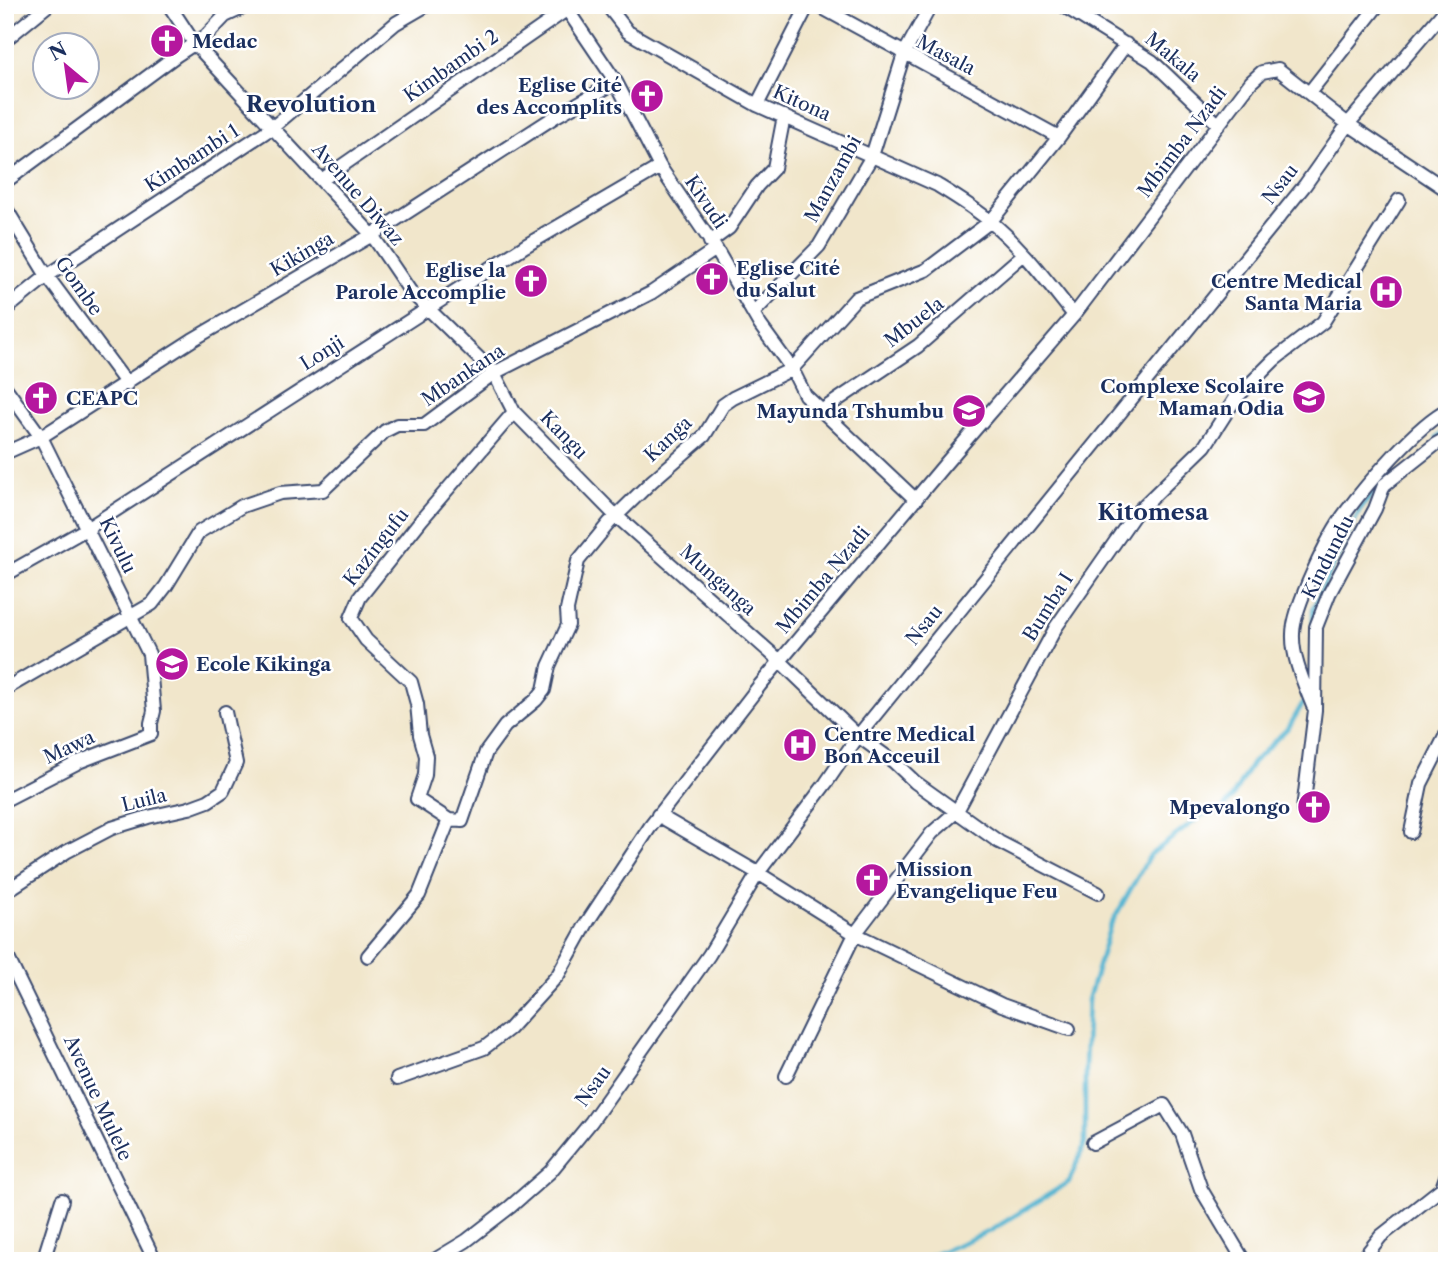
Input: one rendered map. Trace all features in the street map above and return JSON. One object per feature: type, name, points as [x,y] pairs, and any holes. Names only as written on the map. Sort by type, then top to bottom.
[{"type":"street","points":[[5,40],[48,5]]},
{"type":"street","name":"Avenue Diwaz","points":[[169,5],[194,43],[323,179],[372,235],[410,291],[494,373]]},
{"type":"street","points":[[5,182],[206,36],[225,16],[248,5]]},
{"type":"street","name":"Kimbambi 1","points":[[5,310],[47,276],[274,127],[396,23],[427,5]]},
{"type":"street","name":"Kitona","points":[[607,5],[628,32],[757,105],[937,185],[991,221],[1024,254],[1074,315]]},
{"type":"street","points":[[757,105],[808,5]]},
{"type":"street","name":"Masala","points":[[817,5],[1059,137]]},
{"type":"street","name":"Manzambi","points":[[754,312],[818,246],[872,156],[904,54],[931,5]]},
{"type":"street","name":"Makala","points":[[1062,5],[1152,61],[1218,124]]},
{"type":"street","points":[[1378,5],[1309,93],[1348,124],[1447,190]]},
{"type":"street","name":"Kivudi","points":[[568,7],[616,82],[660,167],[713,246],[760,325],[792,369],[805,395],[916,500]]},
{"type":"street","name":"Kimbambi 2","points":[[323,179],[568,7]]},
{"type":"street","name":"Nsau","points":[[433,1261],[466,1241],[551,1172],[591,1122],[680,997],[709,955],[758,873],[858,736],[1305,185],[1348,124],[1447,8]]},
{"type":"street","name":"Kanga","points":[[368,956],[419,895],[449,820],[462,821],[486,752],[505,726],[544,690],[549,666],[568,625],[567,610],[578,561],[652,481],[704,436],[723,405],[792,369],[856,298],[926,270],[991,221],[1059,137],[1126,44]]},
{"type":"street","name":"Mbimba Nzadi","points":[[397,1079],[484,1048],[509,1029],[558,975],[588,921],[658,815],[780,661],[1074,315],[1218,124],[1262,72],[1278,68],[1309,93]]},
{"type":"street","name":"Kikinga","points":[[5,453],[41,437],[192,340],[372,235],[556,116],[616,82]]},
{"type":"street","name":"Mbankana","points":[[5,689],[152,604],[199,532],[242,506],[280,492],[323,491],[385,431],[397,425],[424,425],[494,373],[651,293],[713,246],[729,228],[757,186],[774,168],[784,116]]},
{"type":"street","name":"Lonji","points":[[5,575],[88,528],[525,246],[660,167]]},
{"type":"street","name":"Bumba I","points":[[786,1076],[855,934],[932,832],[957,811],[1056,626],[1134,515],[1205,446],[1235,399],[1274,360],[1323,322],[1399,200]]},
{"type":"street","name":"Gombe","points":[[5,207],[47,276],[127,384]]},
{"type":"street","name":"Mbuela","points":[[821,411],[918,346],[1024,254]]},
{"type":"street","name":"Kangu","points":[[494,373],[514,412],[617,516]]},
{"type":"street","name":"Kivulu","points":[[5,387],[41,437],[149,654],[154,717],[151,734]]},
{"type":"street","points":[[1315,710],[1297,660],[1293,633],[1303,591],[1344,514],[1411,439],[1447,410]]},
{"type":"street","name":"Kazingufu","points":[[449,820],[417,799],[425,775],[426,756],[411,682],[366,640],[351,618],[359,597],[514,412]]},
{"type":"street","name":"Kindundu","points":[[1303,810],[1315,710],[1316,626],[1329,594],[1375,509],[1384,485],[1436,444],[1447,439]]},
{"type":"street","name":"Munganga","points":[[617,516],[780,661],[858,736],[894,762],[915,782],[999,842],[1098,893]]},
{"type":"street","name":"Luila","points":[[5,892],[66,852],[112,828],[189,808],[208,801],[223,791],[236,763],[225,712]]},
{"type":"street","points":[[1411,832],[1421,783],[1447,733]]},
{"type":"street","name":"Mawa","points":[[5,800],[80,761],[151,734]]},
{"type":"street","points":[[658,815],[855,934],[1002,1005],[1069,1029]]},
{"type":"street","name":"Avenue Mulele","points":[[5,952],[155,1261]]},
{"type":"street","points":[[1093,1143],[1164,1105],[1182,1134],[1201,1189],[1244,1261]]},
{"type":"street","points":[[1361,1261],[1381,1236],[1442,1188],[1446,1179]]},
{"type":"street","points":[[43,1261],[62,1200]]},
{"type":"waterway","points":[[1437,437],[1447,430]]},
{"type":"waterway","points":[[1313,623],[1313,608],[1361,508],[1377,488]]},
{"type":"waterway","points":[[919,1261],[990,1231],[1069,1182],[1085,1143],[1088,1000],[1110,926],[1150,855],[1204,814],[1220,812],[1231,799],[1252,763],[1289,727],[1307,696]]},
{"type":"place","name":"Medac","points":[[167,41]]},
{"type":"place","name":"Eglise Cité des Accomplits","points":[[647,96]]},
{"type":"place","name":"Eglise Cité du Salut","points":[[712,279]]},
{"type":"place","name":"Eglise la Parole Accomplie","points":[[531,281]]},
{"type":"place","name":"Centre Medical Santa Maria","points":[[1386,292]]},
{"type":"place","name":"Complexe Scolaire Maman Odia","points":[[1309,397]]},
{"type":"place","name":"CEAPC","points":[[41,398]]},
{"type":"place","name":"Mayunda Tshumbu","points":[[969,411]]},
{"type":"place","name":"Ecole Kikinga","points":[[172,664]]},
{"type":"place","name":"Centre Medical Bon Acceuil","points":[[800,745]]},
{"type":"place","name":"Mpevalongo","points":[[1314,807]]},
{"type":"place","name":"Mission Evangelique Feu","points":[[872,880]]},
{"type":"district","name":"Revolution","points":[[311,104]]},
{"type":"district","name":"Kitomesa","points":[[1153,512]]}]
